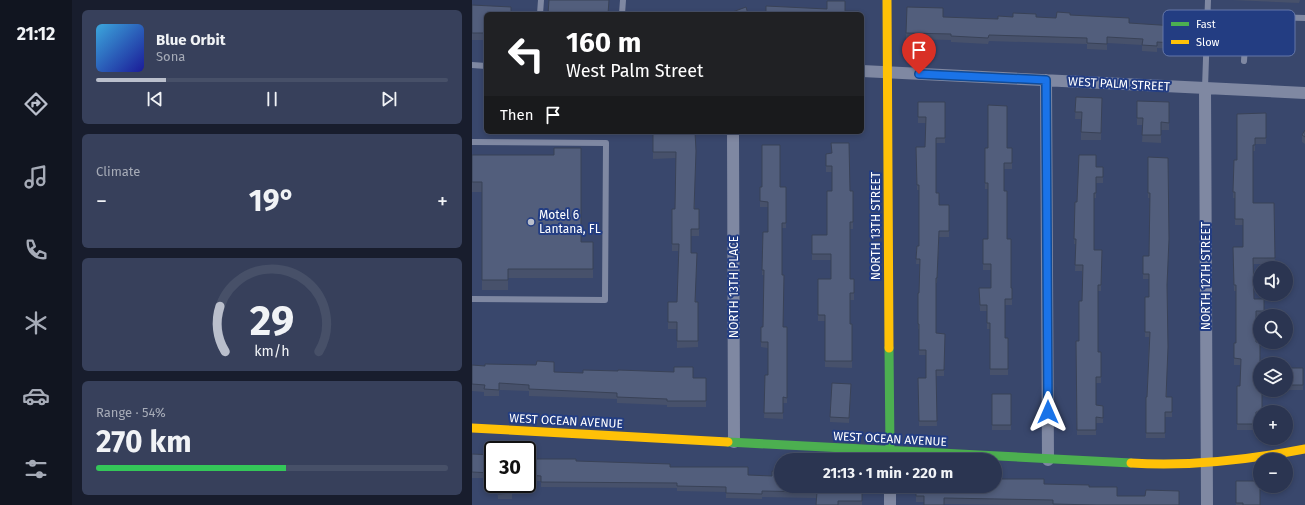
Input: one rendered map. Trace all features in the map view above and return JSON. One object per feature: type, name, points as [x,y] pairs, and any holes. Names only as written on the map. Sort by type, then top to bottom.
[{"type":"street","name":"NORTH 13TH STREET","points":[[887,0],[890,453]]},
{"type":"street","name":"WEST PALM STREET","points":[[864,71],[1305,93]]},
{"type":"street","points":[[1046,80],[1048,460]]},
{"type":"street","name":"NORTH 12TH STREET","points":[[1205,88],[1207,505]]},
{"type":"street","name":"NORTH 13TH PLACE","points":[[733,134],[734,442]]},
{"type":"street","name":"WEST OCEAN AVENUE","points":[[472,428],[734,442],[857,453]]},
{"type":"street","name":"WEST OCEAN AVENUE","points":[[1002,459],[1160,465],[1207,464],[1265,457],[1305,449]]},
{"type":"street","points":[[890,493],[890,505]]},
{"type":"lane","points":[[540,12],[541,0]]},
{"type":"lane","points":[[622,0],[622,12]]},
{"type":"lane","points":[[1207,10],[1208,0]]},
{"type":"lane","points":[[1295,18],[1305,18]]},
{"type":"lane","points":[[1205,88],[1206,56]]},
{"type":"lane","points":[[1244,56],[1244,61]]},
{"type":"lane","points":[[472,65],[484,66]]},
{"type":"lane","points":[[472,142],[606,144],[605,300],[472,299]]},
{"type":"building","points":[[549,0],[609,0],[608,12],[548,12]]},
{"type":"building","points":[[827,1],[845,1],[845,11],[859,12],[766,12],[766,6],[827,9]]},
{"type":"building","points":[[472,5],[511,7],[511,12],[484,12],[484,33],[472,33]]},
{"type":"building","points":[[746,7],[747,12],[732,12]]},
{"type":"building","points":[[907,7],[943,8],[943,17],[998,19],[998,16],[1013,17],[1013,13],[1036,14],[1036,17],[1056,18],[1057,12],[1070,13],[1070,15],[1129,18],[1129,23],[1163,25],[1163,42],[1157,42],[1157,46],[1142,45],[1143,39],[1107,37],[1107,44],[1087,43],[1087,38],[989,35],[988,38],[951,36],[951,34],[906,33]]},
{"type":"building","points":[[1076,97],[1102,98],[1101,133],[1081,132],[1082,112],[1075,112]]},
{"type":"building","points":[[1137,101],[1169,102],[1169,123],[1161,122],[1161,135],[1142,135],[1143,118],[1137,118]]},
{"type":"building","points":[[918,102],[945,102],[945,138],[936,138],[936,193],[939,193],[939,205],[949,205],[949,231],[939,231],[936,278],[936,333],[945,334],[944,370],[936,370],[937,421],[919,421],[918,378],[926,378],[926,350],[919,350],[918,293],[920,259],[916,259],[917,246],[919,246],[919,185],[917,185],[916,147],[925,147],[926,117],[918,117]]},
{"type":"building","points":[[988,105],[1007,106],[1007,148],[1012,148],[1012,163],[1004,163],[1004,191],[1007,191],[1007,239],[1011,239],[1012,288],[1012,299],[1005,299],[1005,338],[1008,338],[1008,369],[990,369],[990,323],[987,323],[987,305],[980,305],[979,288],[991,288],[991,264],[983,264],[983,239],[988,239],[988,183],[985,183],[985,148],[988,148]]},
{"type":"building","points":[[1266,113],[1266,138],[1255,138],[1255,145],[1253,145],[1253,203],[1274,203],[1275,258],[1253,258],[1253,301],[1264,301],[1264,309],[1253,309],[1253,349],[1260,349],[1260,357],[1253,357],[1253,397],[1262,397],[1262,405],[1253,405],[1253,424],[1237,424],[1237,386],[1240,386],[1241,359],[1234,358],[1234,343],[1236,343],[1236,285],[1234,285],[1233,247],[1243,247],[1243,219],[1235,219],[1235,192],[1233,192],[1234,160],[1237,160],[1237,114]]},
{"type":"building","points":[[1305,130],[1305,137],[1302,135]]},
{"type":"building","points":[[653,134],[695,134],[694,209],[699,209],[699,229],[691,229],[691,253],[697,253],[695,302],[698,302],[698,341],[677,341],[677,322],[668,322],[668,302],[677,302],[679,244],[672,244],[672,209],[675,209],[676,152],[653,152]]},
{"type":"building","points":[[831,143],[849,143],[850,191],[853,191],[853,222],[850,222],[850,279],[854,279],[854,293],[850,293],[852,361],[825,361],[825,315],[818,315],[818,279],[831,279],[831,254],[812,254],[812,235],[827,235],[827,191],[832,191],[832,166],[826,166],[826,154],[832,153]]},
{"type":"building","points":[[762,145],[780,145],[780,187],[786,187],[786,223],[782,223],[782,275],[784,275],[783,327],[787,327],[787,398],[783,397],[783,413],[764,413],[765,375],[768,375],[768,342],[761,342],[761,327],[763,327],[764,270],[762,270],[763,232],[768,232],[768,202],[760,201],[760,187],[762,187]]},
{"type":"building","name":"Motel 6 Lantana, FL","points":[[554,148],[581,148],[581,242],[593,242],[593,269],[508,269],[508,280],[482,280],[482,182],[472,182],[472,155],[554,155]]},
{"type":"building","points":[[1079,155],[1096,155],[1096,167],[1103,167],[1103,177],[1096,177],[1096,193],[1094,193],[1094,250],[1102,250],[1101,285],[1098,285],[1098,352],[1101,352],[1101,377],[1096,377],[1096,405],[1103,406],[1103,418],[1096,417],[1096,430],[1077,430],[1076,341],[1079,341],[1079,301],[1082,301],[1083,265],[1075,265],[1076,239],[1074,239],[1075,202],[1077,202]]},
{"type":"building","points":[[1148,157],[1168,158],[1169,239],[1166,397],[1172,397],[1172,412],[1165,412],[1165,433],[1146,433],[1146,397],[1150,332],[1145,332],[1145,297],[1149,297],[1149,274],[1143,274],[1143,256],[1149,256],[1150,193],[1148,193]]},
{"type":"building","points":[[537,361],[554,362],[554,372],[583,373],[583,370],[618,370],[674,372],[674,367],[693,367],[693,378],[706,378],[706,401],[667,401],[667,399],[617,397],[617,393],[529,389],[529,385],[499,383],[499,390],[484,389],[485,385],[472,384],[472,365],[536,365]]},
{"type":"building","points":[[1293,368],[1303,368],[1303,385],[1293,385]]},
{"type":"building","points":[[832,383],[851,384],[849,418],[830,417]]},
{"type":"building","points":[[992,394],[1011,394],[1011,425],[992,425]]},
{"type":"building","points":[[472,454],[484,455],[484,473],[472,472]]},
{"type":"building","points":[[536,459],[576,459],[576,461],[670,464],[670,467],[748,467],[748,475],[772,476],[772,471],[774,471],[774,491],[762,491],[762,494],[726,493],[726,487],[677,486],[677,483],[541,482],[541,476],[536,476]]},
{"type":"building","points":[[1002,479],[1044,479],[1044,484],[1117,487],[1117,496],[1145,496],[1146,490],[1179,491],[1179,505],[1053,504],[1053,500],[944,498],[944,505],[924,505],[924,496],[916,496],[916,493],[1002,493]]},
{"type":"building","points":[[1236,481],[1253,481],[1253,493],[1260,493],[1260,505],[1243,505],[1243,503],[1236,503]]},
{"type":"building","points":[[817,493],[862,493],[862,501],[838,501],[838,505],[816,505]]},
{"type":"traffic: fast","points":[[889,348],[890,451]]},
{"type":"traffic: fast","points":[[728,442],[1131,463]]},
{"type":"traffic: slow","points":[[887,0],[889,348]]},
{"type":"traffic: slow","points":[[472,428],[728,442]]},
{"type":"traffic: slow","points":[[1131,463],[1175,464],[1219,462],[1305,449]]},
{"type":"place","name":"Motel 6 Lantana, FL","points":[[531,222]]},
{"type":"route","points":[[919,74],[1046,80],[1048,412]]}]
